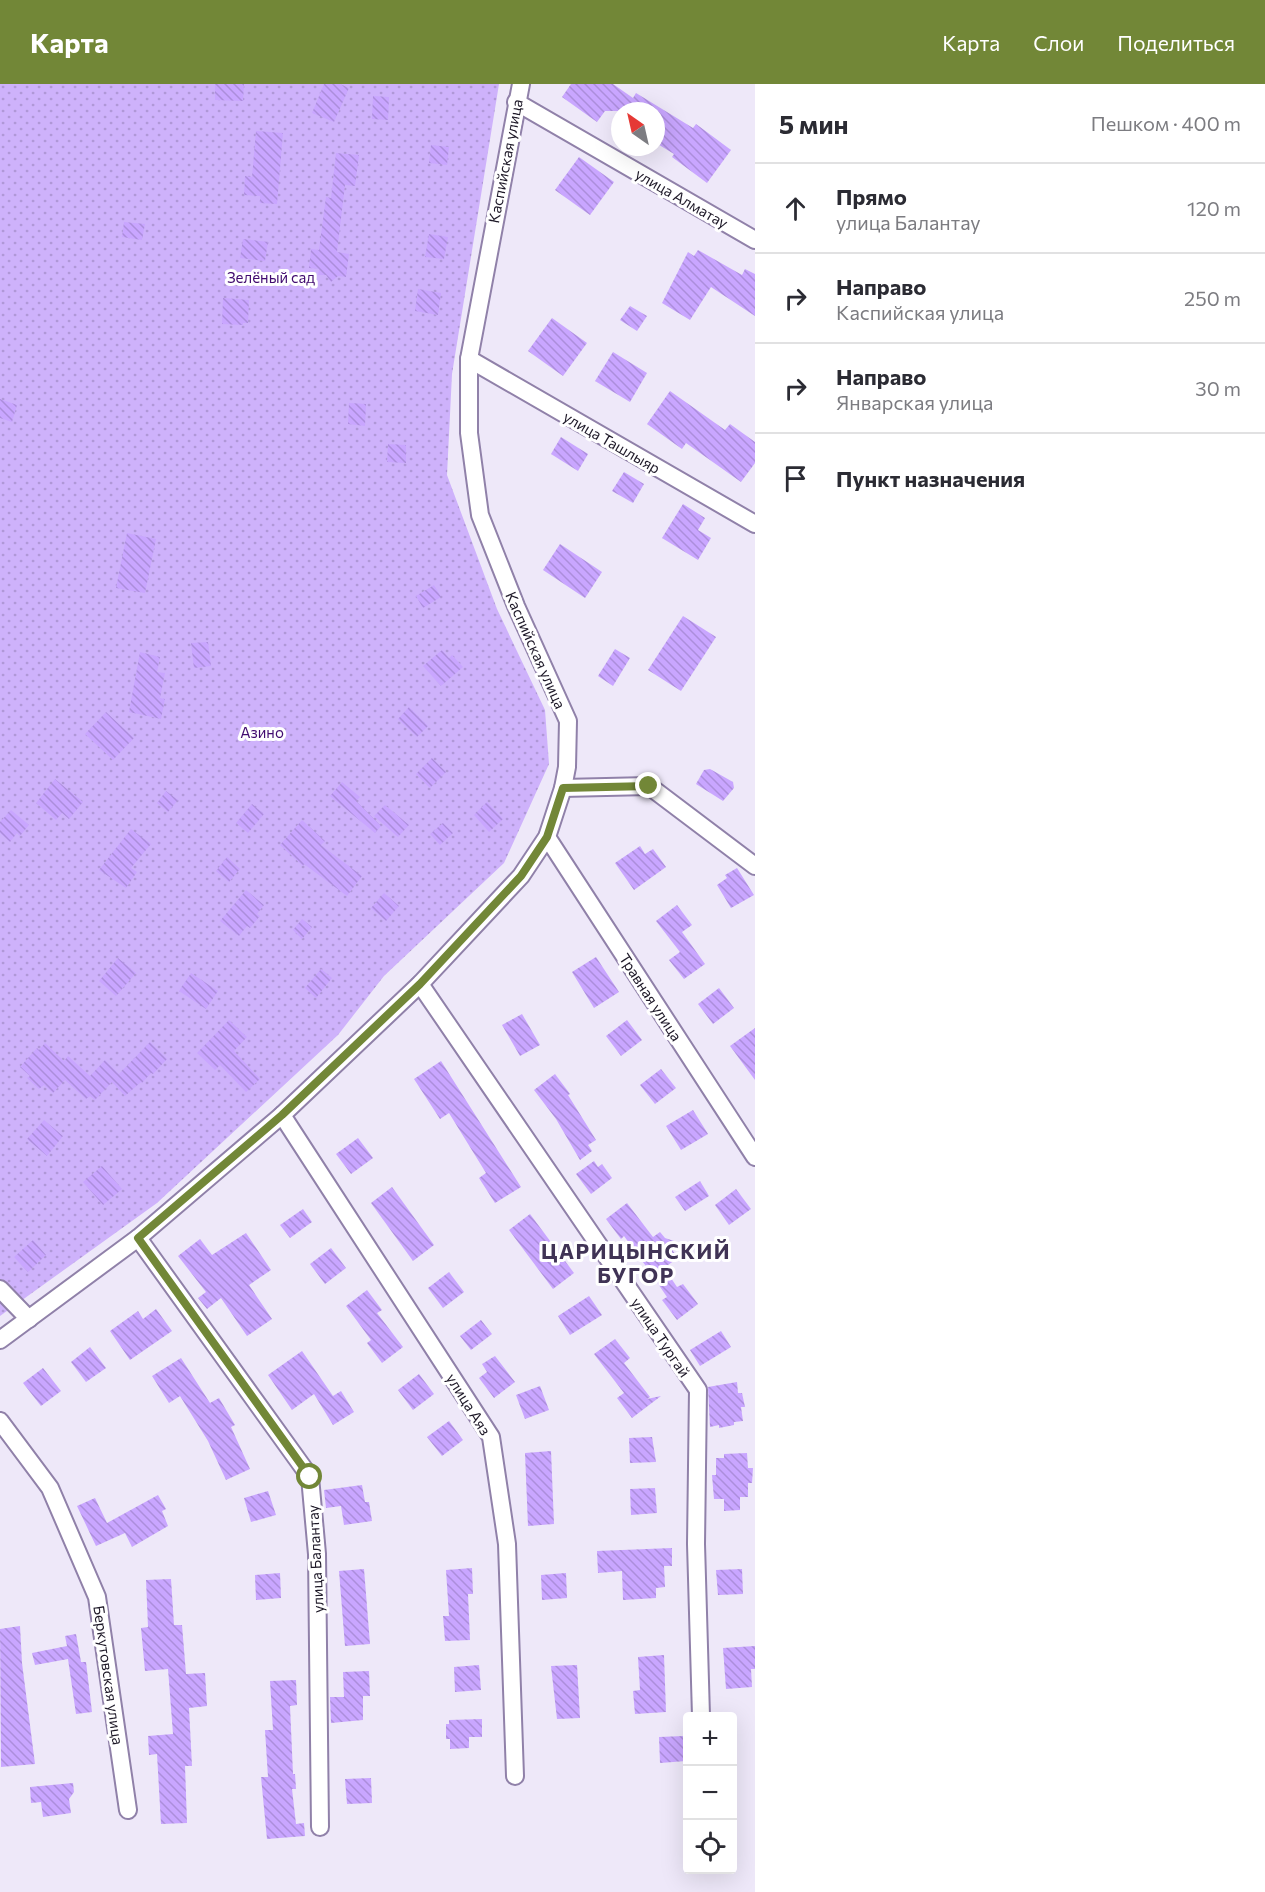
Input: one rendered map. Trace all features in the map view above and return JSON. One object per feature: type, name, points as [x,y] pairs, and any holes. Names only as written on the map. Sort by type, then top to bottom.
[{"type":"street","name":"Каспийская улица","points":[[0,1340],[138,1238],[282,1115],[420,984],[521,876],[547,837],[563,788],[567,767],[568,722],[516,606],[480,515],[470,433],[469,359],[521,84]]},
{"type":"street","name":"улица Алматау","points":[[516,102],[755,240]]},
{"type":"street","name":"улица Ташлыяр","points":[[469,359],[755,524]]},
{"type":"street","points":[[563,788],[649,786],[755,866]]},
{"type":"street","name":"Травная улица","points":[[547,837],[755,1157]]},
{"type":"street","name":"улица Тургай","points":[[420,984],[698,1390],[696,1544],[701,1712]]},
{"type":"street","name":"улица Аяз","points":[[282,1115],[490,1437],[507,1544],[515,1776]]},
{"type":"street","name":"улица Балантау","points":[[138,1238],[310,1477],[317,1554],[320,1827]]},
{"type":"street","points":[[0,1289],[29,1319]]},
{"type":"street","name":"Беркутовская улица","points":[[0,1421],[50,1488],[97,1597],[128,1810]]},
{"type":"green space","name":"Азино","points":[[0,84],[499,84],[452,374],[447,475],[497,609],[545,710],[549,764],[504,863],[384,976],[338,1035],[157,1203],[0,1316]]},
{"type":"building","points":[[215,84],[244,84],[243,101],[215,100]]},
{"type":"building","points":[[324,84],[340,84],[349,88],[334,122],[312,113]]},
{"type":"building","points":[[571,84],[613,84],[633,98],[636,93],[651,102],[611,102],[611,111],[605,111],[597,122],[562,97]]},
{"type":"building","points":[[373,96],[389,97],[388,120],[372,119]]},
{"type":"building","points":[[665,111],[693,128],[696,124],[731,150],[707,183],[672,157],[674,154],[665,148]]},
{"type":"building","points":[[256,131],[283,133],[277,204],[260,203],[260,196],[244,195],[245,176],[252,177]]},
{"type":"building","points":[[431,145],[449,147],[447,165],[429,163]]},
{"type":"building","points":[[336,153],[359,155],[355,186],[345,185],[337,252],[349,254],[346,277],[338,276],[331,282],[326,275],[318,275],[319,269],[309,268],[311,249],[319,250],[326,197],[331,198]]},
{"type":"building","points":[[579,157],[614,182],[590,215],[555,190]]},
{"type":"building","points":[[124,222],[145,224],[142,240],[122,237]]},
{"type":"building","points":[[429,234],[448,237],[444,259],[425,257]]},
{"type":"building","points":[[243,239],[268,242],[265,261],[240,258]]},
{"type":"building","points":[[698,250],[742,275],[745,269],[755,274],[755,316],[711,287],[690,320],[662,303],[688,252],[694,256]]},
{"type":"building","points":[[418,289],[441,293],[438,315],[415,311]]},
{"type":"building","points":[[223,298],[249,300],[248,323],[243,323],[243,325],[222,324]]},
{"type":"building","points":[[630,306],[647,316],[637,331],[620,320]]},
{"type":"building","points":[[552,318],[587,343],[563,376],[528,351]]},
{"type":"building","points":[[613,352],[647,373],[630,402],[595,381]]},
{"type":"building","points":[[670,391],[725,430],[730,424],[755,442],[755,463],[741,482],[686,443],[682,449],[647,424]]},
{"type":"building","points":[[0,399],[17,405],[12,422],[0,418]]},
{"type":"building","points":[[349,403],[366,404],[365,426],[348,424]]},
{"type":"building","points":[[561,437],[588,454],[578,471],[551,454]]},
{"type":"building","points":[[388,444],[406,445],[406,463],[387,462]]},
{"type":"building","points":[[624,472],[644,484],[633,503],[612,491]]},
{"type":"building","points":[[683,504],[705,518],[698,530],[711,538],[698,560],[662,538]]},
{"type":"building","points":[[127,533],[156,539],[145,593],[116,588]]},
{"type":"building","points":[[560,544],[602,572],[585,598],[543,570]]},
{"type":"building","points":[[434,585],[441,597],[423,608],[416,596]]},
{"type":"building","points":[[683,616],[716,637],[681,691],[648,670]]},
{"type":"building","points":[[208,642],[211,666],[194,668],[191,643]]},
{"type":"building","points":[[615,649],[630,658],[613,686],[598,676]]},
{"type":"building","points":[[442,650],[449,658],[452,655],[463,667],[441,686],[423,666]]},
{"type":"building","points":[[140,652],[160,657],[157,672],[165,673],[160,698],[165,699],[161,719],[129,712]]},
{"type":"building","points":[[409,707],[428,726],[417,737],[398,719]]},
{"type":"building","points":[[106,712],[134,738],[113,760],[85,734]]},
{"type":"building","points":[[432,758],[446,772],[430,788],[416,774]]},
{"type":"building","points":[[710,769],[733,782],[734,788],[723,801],[696,784],[704,770]]},
{"type":"building","points":[[55,779],[83,802],[69,819],[62,813],[56,820],[36,803]]},
{"type":"building","points":[[342,782],[360,797],[356,801],[381,826],[375,833],[330,796]]},
{"type":"building","points":[[166,791],[178,800],[168,812],[157,803]]},
{"type":"building","points":[[487,802],[503,819],[489,832],[474,815]]},
{"type":"building","points":[[252,804],[264,814],[248,833],[236,823]]},
{"type":"building","points":[[385,805],[409,825],[398,837],[374,816]]},
{"type":"building","points":[[11,810],[29,825],[20,836],[17,833],[10,842],[0,833],[0,822]]},
{"type":"building","points":[[302,820],[325,841],[321,845],[362,876],[347,896],[304,864],[303,866],[280,845]]},
{"type":"building","points":[[443,823],[453,833],[440,845],[430,834]]},
{"type":"building","points":[[131,829],[151,844],[131,868],[137,872],[126,888],[99,870]]},
{"type":"building","points":[[640,846],[645,854],[653,849],[666,867],[634,890],[615,863]]},
{"type":"building","points":[[227,857],[240,869],[229,882],[216,871]]},
{"type":"building","points":[[737,868],[754,895],[731,908],[717,885],[727,878],[725,875]]},
{"type":"building","points":[[246,890],[264,905],[257,914],[260,916],[239,936],[220,921]]},
{"type":"building","points":[[384,893],[399,906],[386,921],[371,908]]},
{"type":"building","points":[[677,905],[692,925],[682,932],[705,964],[684,979],[669,960],[680,952],[656,921]]},
{"type":"building","points":[[302,919],[312,927],[302,939],[293,930]]},
{"type":"building","points":[[596,957],[619,992],[594,1008],[572,972]]},
{"type":"building","points":[[118,958],[136,973],[116,996],[99,981]]},
{"type":"building","points":[[321,969],[332,978],[316,998],[305,988]]},
{"type":"building","points":[[191,973],[218,991],[206,1009],[179,991]]},
{"type":"building","points":[[719,988],[734,1008],[713,1024],[698,1004]]},
{"type":"building","points":[[522,1014],[540,1045],[520,1056],[502,1025]]},
{"type":"building","points":[[229,1020],[247,1037],[234,1051],[260,1079],[246,1092],[220,1065],[215,1070],[197,1053]]},
{"type":"building","points":[[627,1020],[642,1040],[621,1056],[606,1036]]},
{"type":"building","points":[[755,1028],[755,1080],[730,1046]]},
{"type":"building","points":[[150,1042],[167,1059],[153,1074],[151,1073],[125,1096],[112,1082],[95,1100],[90,1096],[86,1099],[65,1080],[53,1093],[44,1085],[39,1089],[27,1078],[30,1076],[20,1067],[37,1048],[39,1050],[45,1043],[64,1061],[68,1056],[90,1076],[105,1060],[119,1074]]},
{"type":"building","points":[[441,1061],[521,1187],[495,1203],[479,1178],[486,1173],[449,1113],[440,1119],[414,1079]]},
{"type":"building","points":[[661,1069],[676,1088],[655,1104],[640,1085]]},
{"type":"building","points":[[555,1074],[570,1094],[568,1095],[596,1140],[588,1145],[592,1151],[580,1160],[556,1119],[534,1090]]},
{"type":"building","points":[[693,1110],[708,1134],[681,1150],[666,1126]]},
{"type":"building","points":[[44,1120],[63,1136],[47,1156],[27,1139]]},
{"type":"building","points":[[358,1138],[373,1158],[351,1174],[336,1154]]},
{"type":"building","points":[[594,1161],[598,1167],[602,1164],[612,1178],[591,1194],[576,1174]]},
{"type":"building","points":[[102,1166],[122,1189],[103,1205],[83,1182]]},
{"type":"building","points":[[700,1181],[709,1196],[685,1211],[675,1197]]},
{"type":"building","points":[[392,1187],[434,1245],[413,1261],[371,1203]]},
{"type":"building","points":[[736,1189],[751,1209],[729,1225],[715,1205]]},
{"type":"building","points":[[627,1203],[653,1237],[660,1232],[665,1238],[674,1241],[673,1251],[678,1258],[668,1265],[671,1269],[667,1272],[677,1287],[683,1284],[698,1304],[677,1320],[662,1300],[667,1297],[648,1269],[624,1236],[621,1239],[606,1219]]},
{"type":"building","points":[[303,1209],[312,1222],[290,1238],[280,1225]]},
{"type":"building","points":[[530,1214],[574,1273],[553,1289],[509,1230]]},
{"type":"building","points":[[246,1233],[271,1270],[249,1285],[272,1319],[247,1336],[221,1298],[207,1309],[198,1298],[206,1292],[178,1256],[200,1239],[212,1255]]},
{"type":"building","points":[[33,1240],[46,1255],[28,1272],[14,1257]]},
{"type":"building","points":[[331,1248],[346,1268],[325,1284],[310,1264]]},
{"type":"building","points":[[449,1272],[464,1292],[443,1308],[428,1288]]},
{"type":"building","points":[[367,1290],[382,1310],[377,1313],[403,1347],[382,1363],[367,1343],[371,1340],[346,1306]]},
{"type":"building","points":[[589,1296],[602,1315],[570,1335],[558,1316]]},
{"type":"building","points":[[156,1309],[172,1331],[130,1360],[110,1331],[138,1311],[143,1319]]},
{"type":"building","points":[[481,1320],[492,1334],[471,1350],[460,1336]]},
{"type":"building","points":[[721,1331],[731,1347],[700,1366],[690,1350]]},
{"type":"building","points":[[615,1339],[630,1358],[624,1363],[650,1397],[647,1399],[661,1396],[632,1418],[617,1398],[624,1393],[594,1354]]},
{"type":"building","points":[[90,1347],[106,1368],[86,1382],[71,1362]]},
{"type":"building","points":[[302,1351],[333,1396],[341,1391],[354,1412],[333,1425],[314,1394],[292,1410],[268,1375]]},
{"type":"building","points":[[495,1356],[515,1382],[494,1398],[479,1378],[487,1372],[482,1364]]},
{"type":"building","points":[[181,1358],[210,1403],[219,1398],[235,1425],[231,1427],[250,1469],[226,1480],[208,1441],[180,1396],[169,1403],[152,1376]]},
{"type":"building","points":[[43,1368],[61,1391],[41,1406],[23,1383]]},
{"type":"building","points":[[419,1374],[434,1394],[413,1410],[398,1390]]},
{"type":"building","points":[[737,1382],[738,1393],[742,1393],[745,1407],[741,1407],[743,1421],[719,1428],[719,1425],[710,1427],[708,1387]]},
{"type":"building","points":[[540,1386],[549,1410],[525,1419],[516,1395]]},
{"type":"building","points":[[449,1421],[463,1440],[442,1456],[427,1437]]},
{"type":"building","points":[[652,1437],[656,1462],[630,1463],[629,1438]]},
{"type":"building","points":[[551,1451],[554,1524],[528,1526],[525,1453]]},
{"type":"building","points":[[747,1453],[748,1468],[753,1468],[752,1483],[748,1483],[748,1497],[740,1497],[740,1510],[724,1511],[724,1499],[714,1499],[712,1475],[716,1475],[716,1458],[724,1458],[724,1454]]},
{"type":"building","points":[[362,1485],[365,1502],[369,1502],[372,1521],[344,1525],[341,1506],[326,1508],[324,1490]]},
{"type":"building","points":[[655,1488],[657,1513],[631,1515],[630,1489]]},
{"type":"building","points":[[268,1491],[276,1515],[251,1522],[244,1498]]},
{"type":"building","points":[[158,1495],[166,1509],[162,1511],[168,1526],[132,1547],[125,1533],[96,1546],[77,1506],[95,1498],[107,1523]]},
{"type":"building","points":[[672,1548],[672,1566],[664,1566],[665,1587],[656,1588],[656,1598],[623,1600],[622,1571],[598,1573],[597,1551]]},
{"type":"building","points":[[472,1568],[473,1594],[468,1594],[470,1640],[445,1641],[443,1616],[449,1616],[446,1570]]},
{"type":"building","points":[[364,1569],[370,1644],[345,1646],[339,1571]]},
{"type":"building","points":[[742,1569],[743,1594],[718,1595],[716,1570]]},
{"type":"building","points":[[280,1573],[281,1598],[256,1600],[255,1575]]},
{"type":"building","points":[[566,1573],[567,1598],[542,1600],[541,1575]]},
{"type":"building","points":[[171,1579],[174,1625],[182,1625],[186,1674],[205,1673],[207,1706],[189,1708],[192,1766],[185,1766],[187,1823],[161,1824],[157,1754],[149,1755],[148,1736],[173,1734],[168,1669],[145,1671],[141,1628],[148,1627],[146,1580]]},
{"type":"building","points":[[20,1626],[22,1663],[35,1764],[1,1767],[0,1629]]},
{"type":"building","points":[[76,1634],[81,1662],[86,1662],[92,1712],[76,1714],[68,1659],[35,1665],[32,1653],[67,1646],[65,1636]]},
{"type":"building","points":[[755,1646],[755,1669],[751,1669],[752,1687],[726,1689],[723,1648]]},
{"type":"building","points":[[664,1655],[666,1712],[635,1714],[633,1691],[640,1690],[638,1657]]},
{"type":"building","points":[[479,1665],[481,1690],[455,1692],[454,1667]]},
{"type":"building","points":[[577,1665],[580,1718],[557,1719],[551,1666]]},
{"type":"building","points":[[369,1671],[370,1696],[363,1696],[363,1720],[331,1723],[330,1697],[344,1697],[343,1672]]},
{"type":"building","points":[[296,1680],[297,1705],[290,1706],[293,1774],[295,1774],[296,1789],[292,1789],[296,1824],[304,1823],[305,1836],[267,1839],[261,1777],[268,1777],[265,1730],[273,1730],[270,1681]]},
{"type":"building","points":[[482,1719],[482,1737],[469,1737],[469,1748],[450,1749],[450,1739],[446,1739],[446,1724],[449,1724],[449,1720]]},
{"type":"building","points":[[683,1736],[683,1761],[660,1763],[659,1737]]},
{"type":"building","points":[[371,1778],[372,1803],[347,1804],[345,1779]]},
{"type":"building","points":[[73,1783],[74,1792],[69,1799],[71,1813],[43,1817],[41,1802],[31,1803],[30,1787]]},
{"type":"district","name":"ЦАРИЦЫНСКИЙ БУГОР","points":[[636,1262]]},
{"type":"route","points":[[310,1477],[138,1238],[282,1115],[420,984],[521,876],[547,837],[563,788],[649,786]]},
{"type":"park label","name":"Зелёный сад","points":[[271,277]]}]
